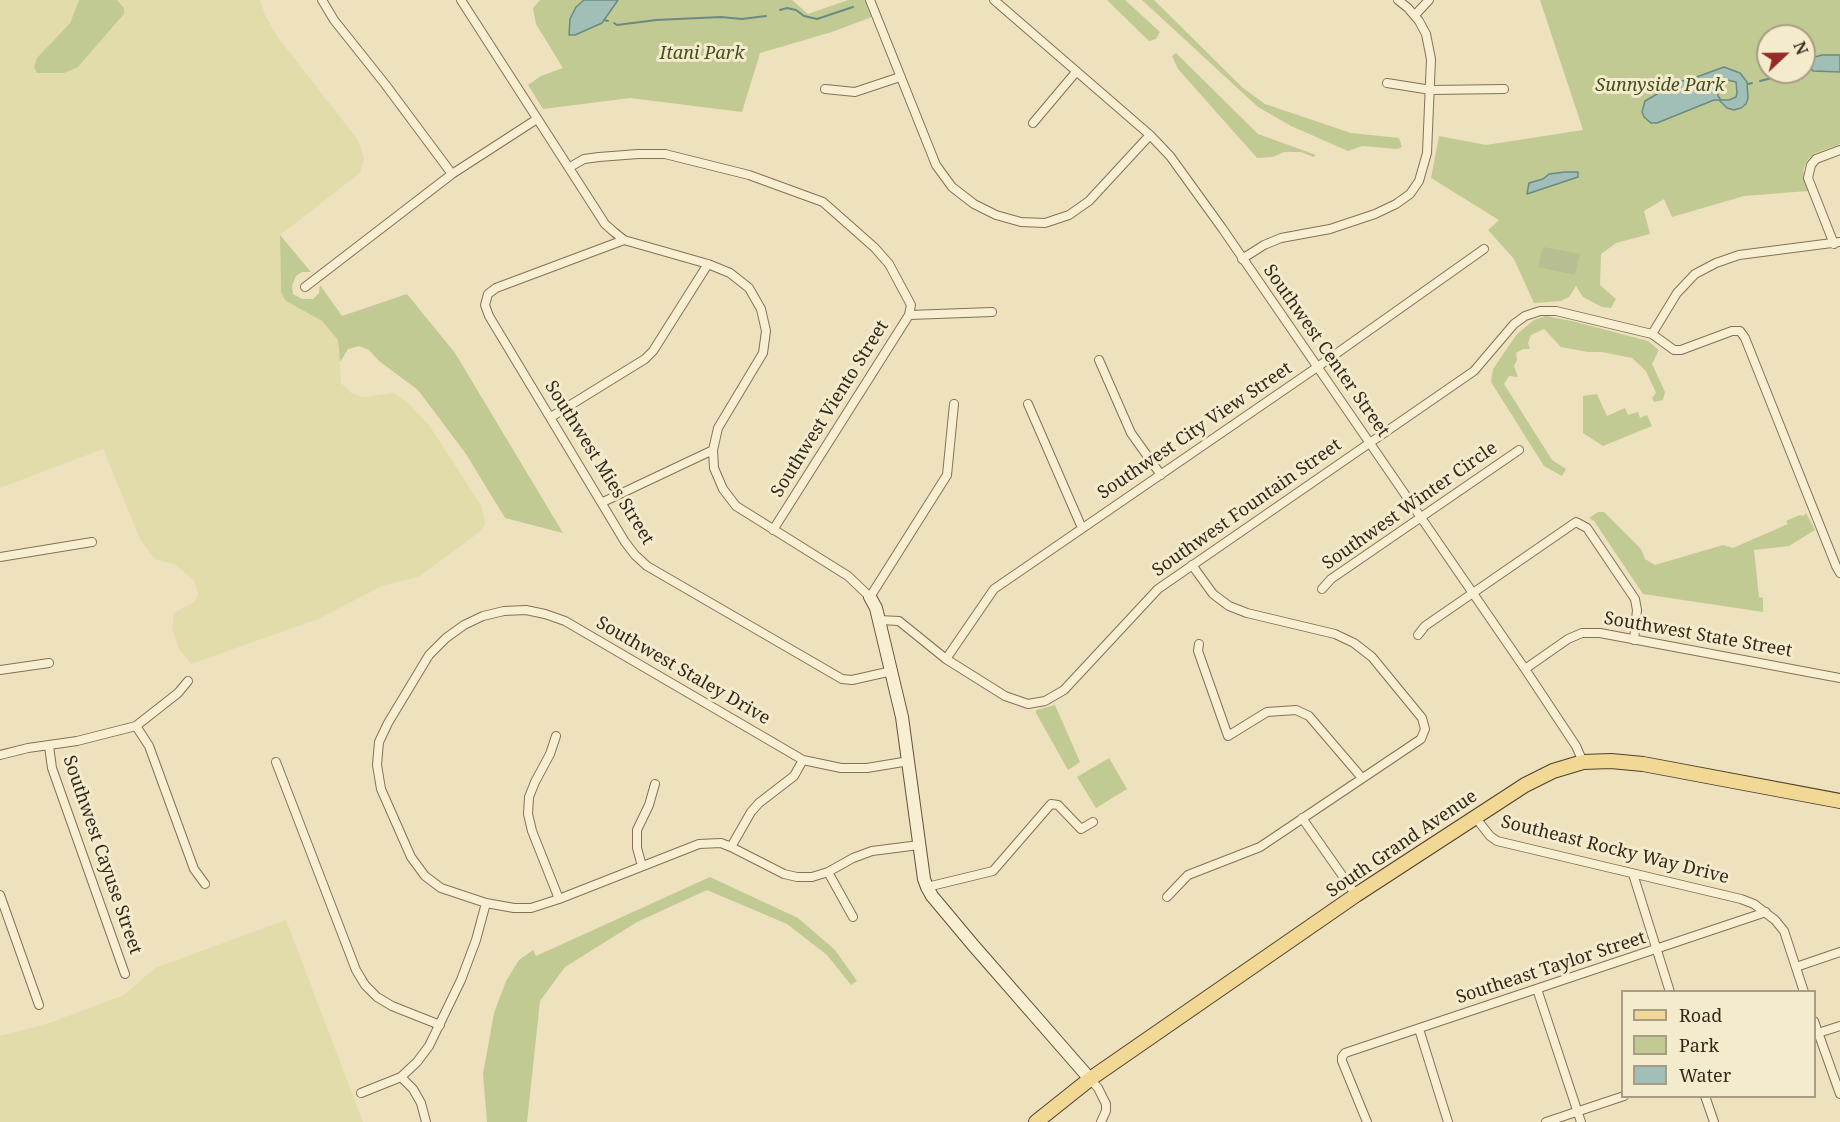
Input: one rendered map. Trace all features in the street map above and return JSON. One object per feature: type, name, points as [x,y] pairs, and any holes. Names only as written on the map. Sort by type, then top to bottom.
[{"type":"main road","name":"South Grand Avenue","points":[[1036,1122],[1090,1079],[1356,895],[1525,785],[1553,771],[1583,762],[1602,760],[1643,764],[1840,801]]},
{"type":"street","points":[[322,0],[334,20],[386,84],[452,174]]},
{"type":"street","points":[[461,0],[605,224],[624,240],[708,264],[730,273],[749,288],[761,309],[766,331],[763,352],[718,428],[713,450],[714,468],[723,489],[736,506],[848,576],[870,597],[876,608],[892,671],[909,761],[919,845],[927,887],[946,913],[1098,1088],[1106,1104],[1106,1111],[1101,1122]]},
{"type":"street","points":[[870,0],[936,165],[952,187],[974,204],[996,215],[1021,222],[1045,223],[1068,215],[1089,201],[1150,135]]},
{"type":"street","name":"Southwest Center Street","points":[[994,0],[1150,135],[1170,156],[1525,669],[1576,746],[1583,762]]},
{"type":"street","points":[[1242,259],[1264,245],[1281,238],[1330,229],[1375,214],[1410,194],[1419,181],[1424,166],[1431,90],[1431,59],[1428,43],[1415,15],[1398,0]]},
{"type":"street","points":[[1415,15],[1429,0]]},
{"type":"street","points":[[1033,123],[1076,72]]},
{"type":"street","points":[[825,89],[855,92],[900,77]]},
{"type":"street","points":[[1387,83],[1431,90],[1504,89]]},
{"type":"street","points":[[305,287],[452,174],[537,119]]},
{"type":"street","points":[[1652,334],[1677,293],[1695,274],[1716,263],[1739,255],[1837,243],[1808,177],[1811,165],[1816,159],[1840,150]]},
{"type":"street","points":[[570,167],[584,159],[598,156],[665,154],[749,175],[823,202],[875,248],[889,264],[910,305],[909,315]]},
{"type":"street","name":"Southwest Mies Street","points":[[624,240],[496,288],[488,294],[485,305],[489,316],[630,549],[647,566],[842,679],[852,680],[892,671]]},
{"type":"street","name":"Southwest City View Street","points":[[946,659],[994,589],[1316,368],[1484,249]]},
{"type":"street","points":[[551,417],[645,359],[653,351],[708,264]]},
{"type":"street","name":"Southwest Fountain Street","points":[[879,620],[898,621],[946,659],[1016,701],[1028,704],[1045,701],[1064,690],[1158,588],[1474,371],[1514,324],[1525,315],[1540,311],[1556,311],[1652,334],[1674,350],[1680,350],[1732,331],[1740,331],[1745,338],[1840,573]]},
{"type":"street","name":"Southwest Viento Street","points":[[773,530],[909,315],[992,312]]},
{"type":"street","points":[[1099,360],[1131,433],[1161,475]]},
{"type":"street","points":[[870,597],[947,475],[954,404]]},
{"type":"street","points":[[1028,404],[1082,528]]},
{"type":"street","points":[[603,502],[713,450]]},
{"type":"street","name":"Southwest Winter Circle","points":[[1322,589],[1331,579],[1519,450]]},
{"type":"street","points":[[1418,635],[1425,626],[1576,522],[1587,528],[1635,599],[1637,610],[1634,640]]},
{"type":"street","points":[[0,557],[92,542]]},
{"type":"street","points":[[1167,897],[1188,875],[1200,868],[1260,847],[1420,739],[1425,729],[1422,717],[1372,657],[1354,643],[1335,634],[1247,613],[1229,606],[1213,594],[1192,565]]},
{"type":"street","name":"Southwest Staley Drive","points":[[731,847],[721,843],[699,844],[531,908],[514,908],[486,903],[441,888],[425,876],[411,857],[381,789],[376,765],[379,742],[429,655],[446,638],[483,616],[504,610],[526,610],[565,621],[803,760],[841,768],[867,768],[909,761]]},
{"type":"street","name":"Southwest State Street","points":[[1525,669],[1568,639],[1582,633],[1600,633],[1840,678]]},
{"type":"street","points":[[1199,644],[1198,651],[1228,736],[1267,712],[1296,710],[1310,716],[1362,778]]},
{"type":"street","points":[[0,670],[48,663]]},
{"type":"street","points":[[0,755],[28,748],[77,741],[136,726],[178,693],[188,681]]},
{"type":"street","points":[[136,726],[149,746],[194,869],[205,884]]},
{"type":"street","points":[[555,736],[550,754],[529,797],[528,814],[532,831],[559,899]]},
{"type":"street","name":"Southwest Cayuse Street","points":[[49,746],[52,768],[125,974]]},
{"type":"street","points":[[803,760],[794,776],[751,812],[731,847],[784,874],[797,878],[812,877],[828,872],[872,851],[919,845]]},
{"type":"street","points":[[276,762],[356,970],[365,985],[377,997],[392,1006],[440,1025]]},
{"type":"street","points":[[642,866],[637,848],[637,830],[649,805],[655,784]]},
{"type":"street","points":[[927,887],[993,871],[1051,804],[1058,805],[1081,829],[1094,822]]},
{"type":"street","name":"Southeast Rocky Way Drive","points":[[1475,817],[1497,841],[1754,904],[1766,912],[1784,931],[1803,990]]},
{"type":"street","points":[[1302,818],[1356,895]]},
{"type":"street","points":[[828,872],[853,917]]},
{"type":"street","points":[[1633,874],[1669,990]]},
{"type":"street","points":[[0,895],[39,1005]]},
{"type":"street","points":[[361,1093],[401,1077],[429,1047],[461,980],[476,940],[486,903]]},
{"type":"street","name":"Southeast Taylor Street","points":[[1367,1122],[1342,1061],[1345,1053],[1766,912]]},
{"type":"street","points":[[1796,967],[1840,952]]},
{"type":"street","points":[[1537,989],[1581,1122]]},
{"type":"street","points":[[1840,1026],[1816,1034],[1840,1094]]},
{"type":"street","points":[[1419,1029],[1448,1122]]},
{"type":"street","points":[[401,1077],[413,1089],[421,1103],[426,1122]]},
{"type":"street","points":[[1546,1122],[1621,1097]]},
{"type":"street","points":[[1707,1098],[1714,1122]]},
{"type":"shaded area","points":[[0,0],[79,0],[70,23],[37,58],[78,67],[124,14],[124,8],[117,0],[260,0],[276,35],[358,140],[364,158],[360,173],[280,235],[281,293],[286,301],[322,321],[338,340],[341,383],[351,393],[363,397],[393,393],[407,402],[429,425],[482,507],[485,524],[481,531],[418,577],[382,586],[318,619],[191,664],[179,649],[172,628],[174,613],[195,601],[198,593],[194,580],[174,564],[155,559],[141,541],[103,449],[0,488]]},
{"type":"shaded area","points":[[286,920],[363,1122],[0,1122],[0,1036],[47,1024],[124,995],[155,968]]},
{"type":"green space","points":[[79,0],[117,0],[124,8],[124,14],[78,67],[64,73],[37,73],[34,67],[37,58],[70,23]]},
{"type":"green space","name":"Itani Park","points":[[540,0],[792,0],[808,14],[848,0],[865,0],[872,17],[832,32],[760,53],[742,112],[630,98],[543,109],[528,85],[541,76],[563,68],[536,24],[533,8]]},
{"type":"green space","points":[[1107,0],[1125,0],[1160,32],[1156,39],[1149,41]]},
{"type":"green space","points":[[1142,0],[1154,0],[1243,88],[1265,104],[1351,133],[1399,138],[1402,147],[1397,149],[1362,146],[1348,151],[1291,126],[1258,107]]},
{"type":"green space","name":"Sunnyside Park","points":[[1540,0],[1840,0],[1840,144],[1815,153],[1808,159],[1803,170],[1808,191],[1744,196],[1672,217],[1664,199],[1644,211],[1650,234],[1616,243],[1601,254],[1600,285],[1616,299],[1611,308],[1602,307],[1583,297],[1576,286],[1569,297],[1561,301],[1534,303],[1514,259],[1488,230],[1499,220],[1431,178],[1439,136],[1486,145],[1583,130]]},
{"type":"green space","points":[[1176,53],[1258,134],[1316,155],[1313,157],[1301,152],[1284,152],[1273,157],[1257,158],[1178,69],[1172,56]]},
{"type":"green space","points":[[280,235],[311,272],[302,272],[296,276],[292,286],[293,294],[302,299],[313,299],[319,293],[320,285],[342,316],[407,294],[455,353],[563,533],[505,518],[466,454],[418,390],[379,361],[369,350],[359,346],[348,349],[340,362],[338,340],[322,321],[286,301],[281,293]]},
{"type":"green space","points":[[1543,247],[1580,254],[1575,275],[1538,267]]},
{"type":"green space","points":[[1546,316],[1648,341],[1659,350],[1652,364],[1665,392],[1663,400],[1654,402],[1652,398],[1656,393],[1646,371],[1632,358],[1561,347],[1544,329],[1531,335],[1528,343],[1530,349],[1523,349],[1516,353],[1517,360],[1514,366],[1518,377],[1509,376],[1504,384],[1552,460],[1566,469],[1562,476],[1544,466],[1491,382],[1493,369],[1517,334],[1534,320]]},
{"type":"green space","points":[[1597,394],[1607,416],[1625,408],[1628,415],[1638,412],[1640,418],[1647,415],[1652,426],[1603,446],[1583,433],[1583,396]]},
{"type":"green space","points":[[1598,512],[1604,512],[1641,549],[1645,559],[1655,565],[1723,545],[1733,548],[1788,524],[1786,521],[1806,513],[1815,530],[1789,546],[1754,550],[1759,597],[1763,598],[1763,612],[1643,594],[1594,521],[1589,518]]},
{"type":"green space","points":[[1055,705],[1080,762],[1068,770],[1036,713],[1036,710]]},
{"type":"green space","points":[[1109,758],[1127,789],[1096,808],[1077,777]]},
{"type":"green space","points":[[710,877],[798,918],[835,950],[857,981],[851,985],[827,955],[787,924],[707,890],[637,922],[565,967],[540,1001],[527,1122],[487,1122],[483,1074],[494,1013],[506,981],[519,960],[533,950],[536,956]]},
{"type":"water","points":[[584,0],[618,0],[602,23],[575,35],[569,35],[570,19],[576,7]]},
{"type":"water","points":[[1840,55],[1840,72],[1816,71],[1816,57]]},
{"type":"water","points":[[1724,67],[1740,73],[1747,82],[1746,104],[1734,110],[1727,108],[1719,100],[1714,100],[1657,123],[1651,123],[1644,117],[1642,112],[1645,101],[1671,83],[1691,79]],"holes":[[[1727,80],[1736,82],[1736,97],[1721,100],[1718,96],[1718,87]]]},
{"type":"water","points":[[1578,172],[1578,177],[1527,194],[1529,183],[1543,179],[1549,174]]},
{"type":"waterway","points":[[780,10],[787,8],[796,10],[804,16],[817,19],[853,7]]},
{"type":"waterway","points":[[614,23],[617,25],[656,20],[721,17],[742,19],[766,16]]},
{"type":"waterway","points":[[604,20],[608,21]]},
{"type":"waterway","points":[[1748,84],[1752,83]]}]
